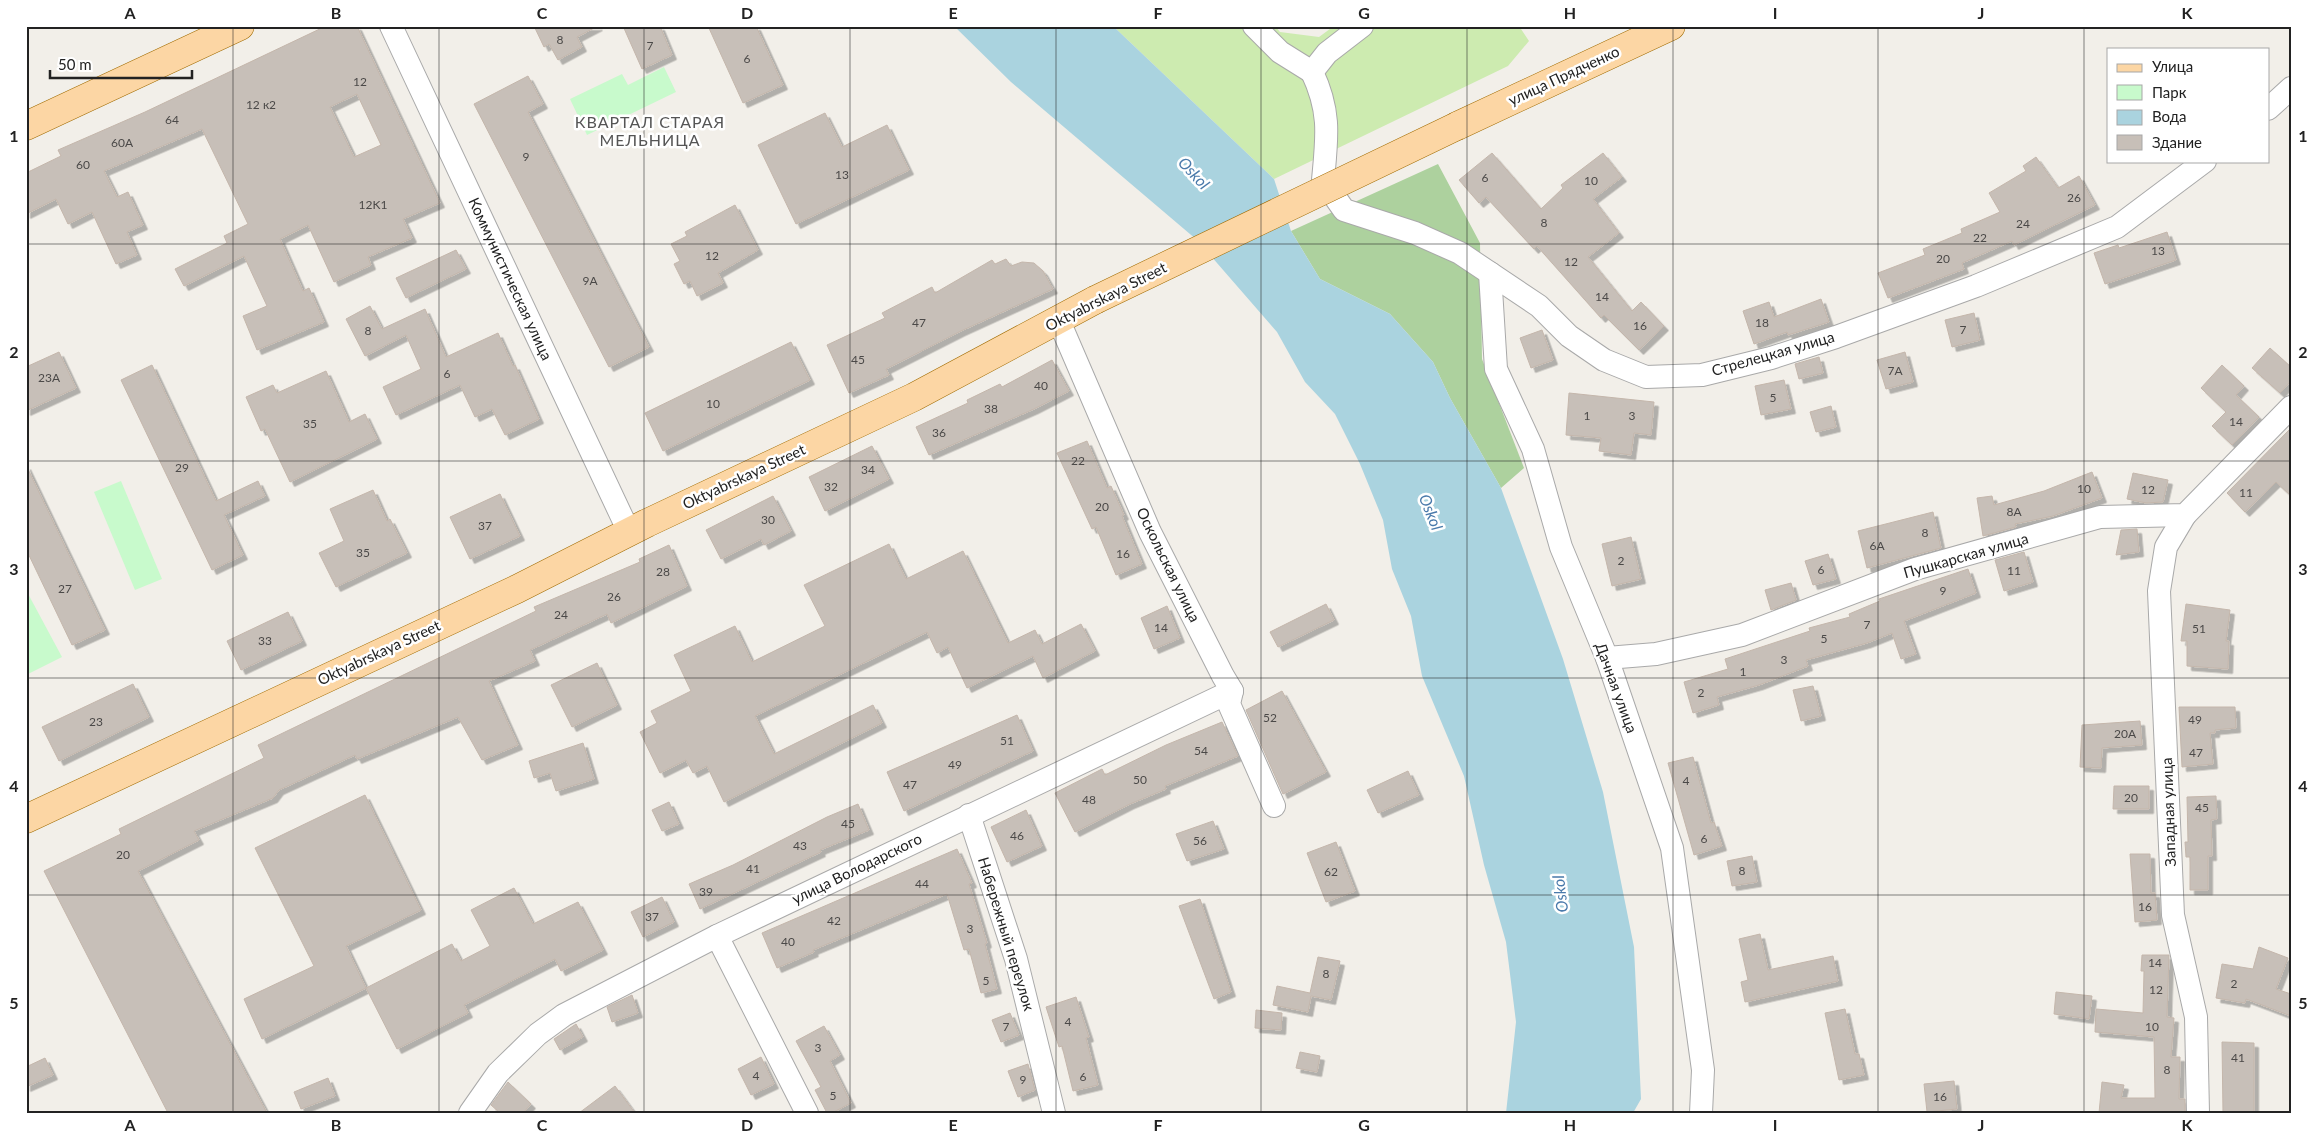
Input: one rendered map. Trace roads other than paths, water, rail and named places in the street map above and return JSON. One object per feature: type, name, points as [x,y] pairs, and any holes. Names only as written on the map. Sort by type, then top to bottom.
[{"type":"main road","points":[[26,126],[240,26]]},
{"type":"main road","name":"улица Прядченко","points":[[1457,126],[1670,26]]},
{"type":"main road","name":"Oktyabrskaya Street","points":[[26,819],[517,588],[629,532],[914,397],[1095,300],[1457,126]]},
{"type":"street","name":"Коммунистическая улица","points":[[391,26],[629,532]]},
{"type":"street","points":[[1254,26],[1280,52],[1312,72],[1328,53],[1362,26]]},
{"type":"street","name":"Стрелецкая улица","points":[[1312,72],[1322,95],[1328,132],[1323,180],[1344,210],[1415,233],[1451,249],[1539,306],[1569,336],[1604,360],[1646,376],[1702,375],[1771,358],[1836,337],[1976,286],[2117,227],[2204,162]]},
{"type":"street","points":[[2270,107],[2291,88]]},
{"type":"street","name":"Дачная улица","points":[[1490,274],[1496,368],[1533,449],[1561,547],[1607,658],[1672,848],[1703,1070],[1701,1113]]},
{"type":"street","name":"Оскольская улица","points":[[1059,320],[1150,532],[1222,676],[1232,691],[1229,704],[1274,806]]},
{"type":"street","points":[[2185,515],[2291,407]]},
{"type":"street","name":"Пушкарская улица","points":[[1607,658],[1656,654],[1742,635],[1915,569],[2100,517],[2185,515]]},
{"type":"street","name":"Западная улица","points":[[2185,515],[2166,547],[2159,591],[2172,915],[2196,1017],[2198,1113]]},
{"type":"street","name":"улица Володарского","points":[[470,1113],[498,1073],[538,1034],[564,1015],[717,936],[1232,691]]},
{"type":"street","name":"Набережный переулок","points":[[969,815],[1016,959],[1054,1113]]},
{"type":"street","points":[[717,936],[807,1113]]},
{"type":"water","name":"Oskol","points":[[954,26],[1113,26],[1274,179],[1291,231],[1320,279],[1390,314],[1433,362],[1450,398],[1501,488],[1563,659],[1603,792],[1634,947],[1641,1099],[1633,1113],[1506,1113],[1516,1022],[1506,942],[1484,865],[1464,776],[1422,676],[1411,616],[1392,569],[1383,520],[1360,464],[1335,414],[1305,382],[1277,332],[1197,240],[1011,82]]},
{"type":"district","name":"КВАРТАЛ СТАРАЯ МЕЛЬНИЦА","points":[[650,131]]}]
